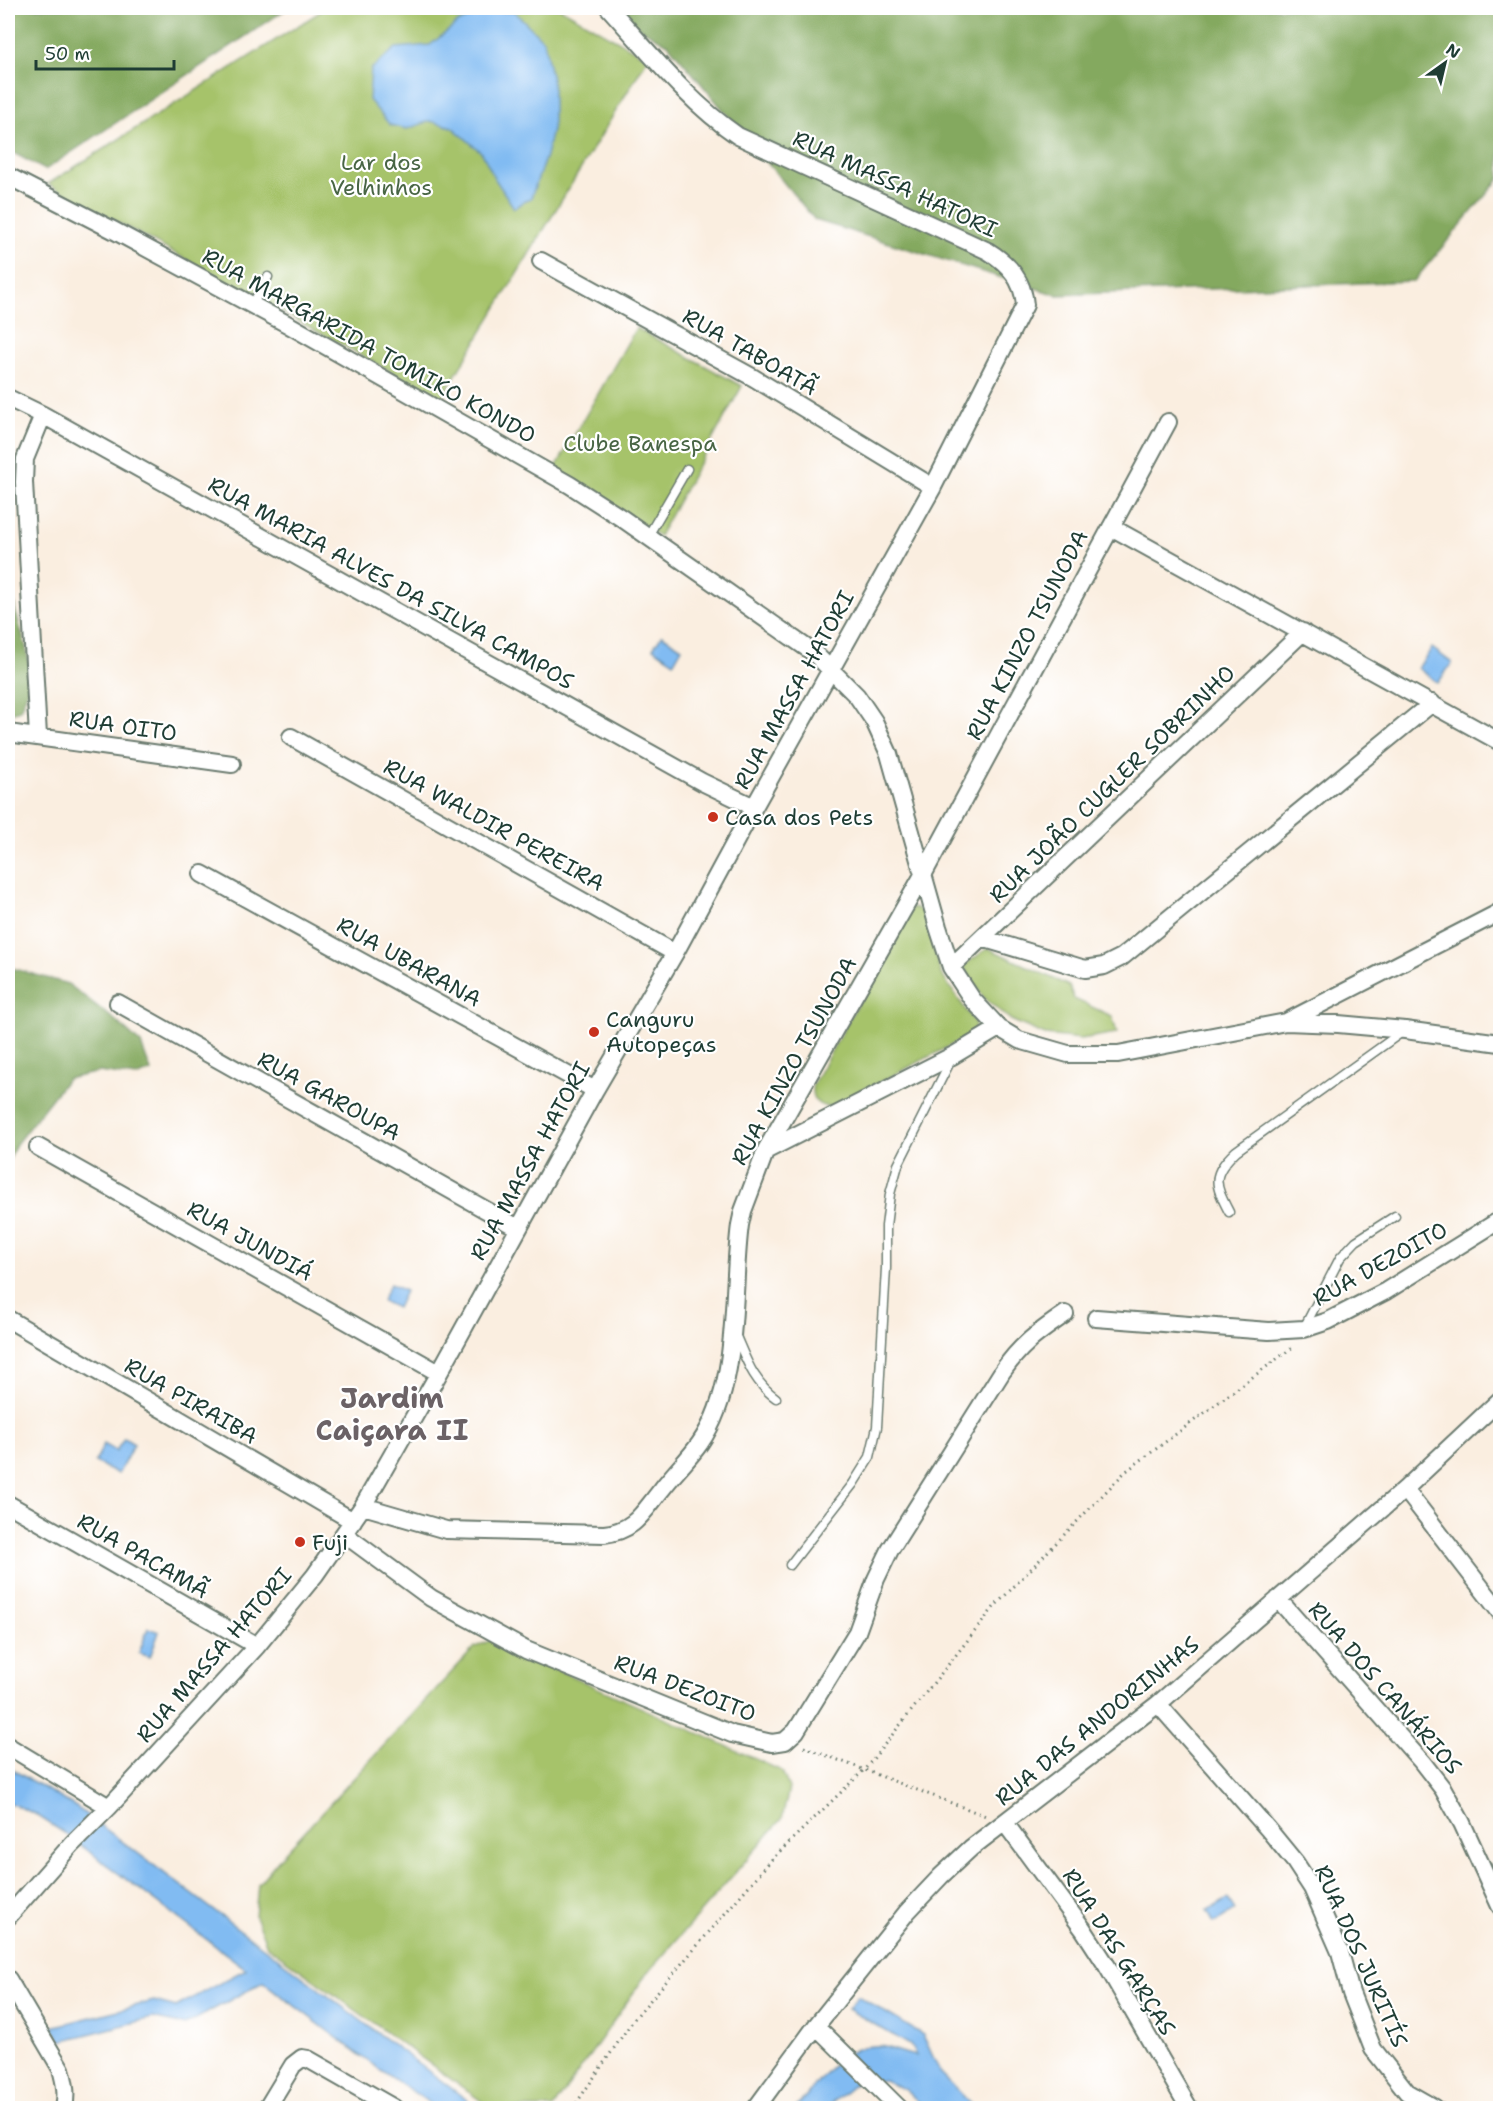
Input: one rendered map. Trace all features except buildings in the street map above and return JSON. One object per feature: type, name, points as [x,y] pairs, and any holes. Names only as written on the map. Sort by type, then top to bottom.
[{"type":"street","name":"RUA MASSA HATORI","points":[[8,1917],[72,1844],[257,1646],[315,1575],[363,1506],[831,672],[933,487],[1023,312],[1024,296],[1012,269],[988,251],[738,136],[702,109],[609,8]]},
{"type":"street","name":"RUA MARGARIDA TOMIKO KONDO","points":[[8,177],[113,230],[252,305],[570,484],[814,653],[857,696],[878,729],[889,754],[951,967],[972,999],[999,1028],[1019,1040],[1045,1049],[1092,1056],[1118,1054],[1286,1022],[1405,1030],[1500,1043]]},
{"type":"street","name":"RUA TABOATÃ","points":[[541,261],[754,378],[933,487]]},
{"type":"street","name":"RUA MARIA ALVES DA SILVA CAMPOS","points":[[8,398],[43,415],[681,770],[754,807]]},
{"type":"street","points":[[38,736],[24,482],[25,459],[43,415]]},
{"type":"street","name":"RUA KINZO TSUNODA","points":[[363,1506],[446,1530],[617,1533],[628,1528],[700,1442],[716,1409],[729,1361],[743,1211],[766,1150],[923,875],[1168,422]]},
{"type":"street","points":[[1111,527],[1500,742]]},
{"type":"street","name":"RUA JOÃO CUGLER SOBRINHO","points":[[951,967],[1303,632]]},
{"type":"street","points":[[982,938],[1085,969],[1112,963],[1432,703]]},
{"type":"street","name":"RUA OITO","points":[[8,734],[38,736],[232,764]]},
{"type":"street","name":"RUA WALDIR PEREIRA","points":[[291,736],[675,953]]},
{"type":"street","name":"RUA UBARANA","points":[[202,874],[595,1090]]},
{"type":"street","points":[[1286,1022],[1500,912]]},
{"type":"street","name":"RUA GAROUPA","points":[[118,1003],[518,1228]]},
{"type":"street","points":[[766,1150],[954,1055],[999,1028]]},
{"type":"street","name":"RUA JUNDIÁ","points":[[38,1147],[439,1373]]},
{"type":"street","name":"RUA DEZOITO","points":[[1096,1317],[1302,1335],[1386,1291],[1500,1220]]},
{"type":"street","points":[[785,1741],[796,1731],[857,1632],[876,1579],[890,1550],[1002,1372],[1014,1354],[1029,1339],[1065,1314]]},
{"type":"street","name":"RUA PIRAIBA","points":[[8,1319],[348,1527]]},
{"type":"street","name":"RUA DAS ANDORINHAS","points":[[756,2109],[816,2026],[921,1897],[971,1848],[1158,1704],[1405,1489],[1500,1400]]},
{"type":"street","points":[[1405,1489],[1500,1612]]},
{"type":"street","name":"RUA PACAMÃ","points":[[8,1504],[257,1646]]},
{"type":"street","name":"RUA DEZOITO","points":[[348,1527],[431,1598],[526,1650],[732,1734],[772,1743],[785,1741]]},
{"type":"street","name":"RUA DOS CANÁRIOS","points":[[1278,1599],[1422,1762],[1443,1790],[1462,1823],[1500,1906]]},
{"type":"street","name":"RUA DOS JURITÍS","points":[[1158,1704],[1295,1862],[1312,1888],[1340,1952],[1351,1993],[1373,2049],[1407,2092],[1435,2109]]},
{"type":"street","points":[[8,1746],[109,1807]]},
{"type":"street","name":"RUA DAS GARÇAS","points":[[1005,1823],[1095,1948],[1189,2109]]},
{"type":"street","points":[[8,1979],[61,2069],[65,2082],[64,2109]]},
{"type":"street","points":[[816,2026],[899,2109]]},
{"type":"street","points":[[267,2109],[297,2061],[302,2058],[315,2063],[394,2109]]},
{"type":"lane","points":[[252,305],[268,277]]},
{"type":"lane","points":[[648,536],[687,469]]},
{"type":"lane","points":[[1229,1212],[1217,1187],[1218,1174],[1224,1163],[1236,1151],[1405,1030]]},
{"type":"lane","points":[[790,1565],[854,1484],[870,1457],[877,1427],[886,1268],[886,1226],[890,1194],[898,1165],[954,1055]]},
{"type":"lane","points":[[1302,1335],[1340,1258],[1356,1241],[1395,1216]]},
{"type":"lane","points":[[732,1328],[754,1377],[765,1390],[776,1398]]},
{"type":"path","points":[[573,2109],[634,2019],[772,1859],[865,1769],[995,1606],[1125,1472],[1302,1335]]},
{"type":"path","points":[[785,1741],[1005,1823]]},
{"type":"green space","points":[[8,8],[288,8],[45,170],[8,150]]},
{"type":"green space","name":"Lar dos Velhinhos","points":[[326,8],[560,8],[648,58],[441,399],[48,184]]},
{"type":"green space","points":[[605,8],[1500,8],[1500,178],[1414,281],[1057,295],[815,220],[668,44]]},
{"type":"green space","name":"Clube Banespa","points":[[636,328],[742,386],[659,536],[555,469]]},
{"type":"green space","points":[[8,568],[32,680],[20,710],[8,714]]},
{"type":"green space","points":[[911,908],[917,908],[924,913],[941,974],[975,1023],[975,1029],[971,1035],[834,1106],[824,1106],[816,1102],[812,1094],[813,1084]]},
{"type":"green space","points":[[988,948],[1069,986],[1074,999],[1112,1016],[1117,1033],[1081,1039],[1045,1035],[1011,1020],[983,997],[963,966]]},
{"type":"green space","points":[[8,967],[68,984],[115,1020],[141,1044],[151,1071],[136,1077],[99,1072],[67,1079],[16,1144],[8,1163]]},
{"type":"green space","points":[[491,1640],[782,1771],[789,1788],[782,1819],[645,1976],[553,2108],[491,2108],[267,1946],[255,1916],[258,1884],[279,1859],[475,1647]]},
{"type":"water","points":[[487,11],[515,12],[544,41],[553,85],[553,125],[546,156],[531,198],[514,208],[495,179],[482,153],[452,127],[430,121],[407,129],[390,125],[369,100],[371,69],[396,48],[430,45],[459,22]]},
{"type":"water","points":[[662,635],[682,648],[674,662],[653,648]]},
{"type":"water","points":[[1432,648],[1452,663],[1438,683],[1418,668]]},
{"type":"water","points":[[390,1284],[405,1291],[397,1308],[382,1301]]},
{"type":"water","points":[[124,1438],[134,1444],[118,1474],[95,1462],[104,1444],[116,1451]]},
{"type":"water","points":[[148,1628],[159,1632],[150,1657],[139,1653]]},
{"type":"water","points":[[8,1767],[76,1807],[467,2100],[473,2108],[434,2108],[263,1982],[185,2025],[152,2018],[61,2041],[52,2027],[154,2001],[176,2007],[246,1969],[63,1832],[35,1814],[8,1802]]},
{"type":"water","points":[[1228,1899],[1235,1910],[1214,1923],[1207,1911]]},
{"type":"water","points":[[858,1996],[923,2035],[940,2072],[975,2108],[924,2108],[905,2090],[884,2080],[855,2084],[826,2108],[796,2108],[832,2066],[854,2051],[880,2046],[916,2056],[910,2045],[848,2009]]},
{"type":"place","name":"Casa dos Pets","points":[[713,817]]},
{"type":"place","name":"Canguru Autopeças","points":[[594,1032]]},
{"type":"place","name":"Fuji","points":[[300,1542]]},
{"type":"district","name":"Jardim Caiçara II","points":[[392,1414]]}]
